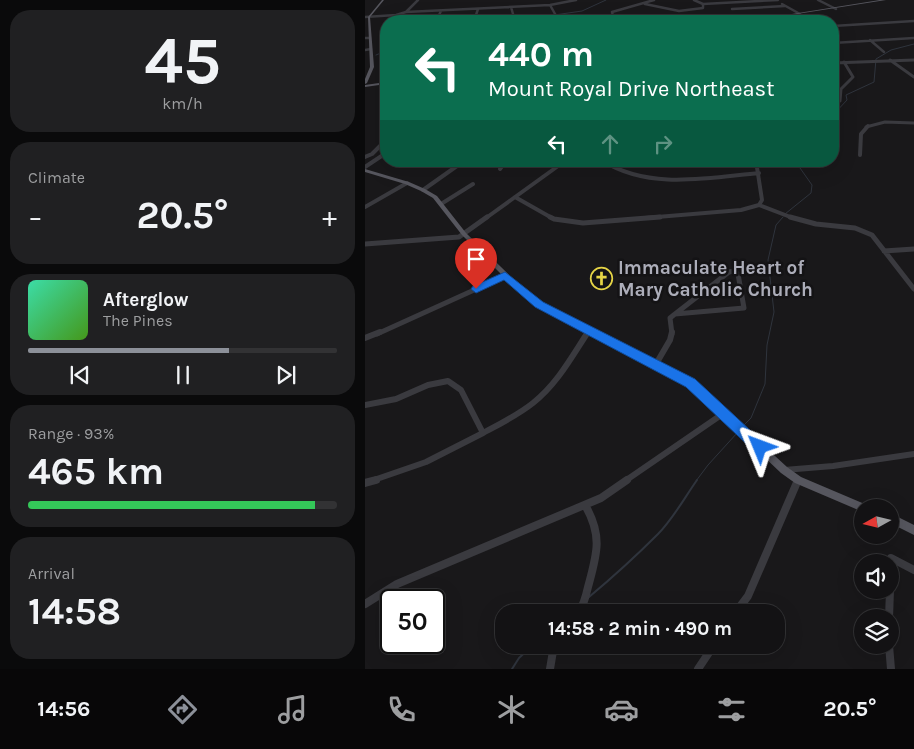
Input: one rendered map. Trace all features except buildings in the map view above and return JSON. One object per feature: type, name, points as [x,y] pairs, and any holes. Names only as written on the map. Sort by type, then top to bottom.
[{"type":"main road","points":[[380,83],[365,84],[372,67],[367,17],[383,0]]},
{"type":"main road","points":[[793,15],[885,0]]},
{"type":"main road","points":[[365,169],[423,190],[441,204],[464,234],[505,276],[539,305],[691,383],[783,470],[798,480],[854,504]]},
{"type":"main road","points":[[899,522],[914,530]]},
{"type":"street","points":[[406,12],[419,0]]},
{"type":"street","points":[[396,15],[406,12],[550,5],[576,0]]},
{"type":"street","points":[[613,15],[612,12],[655,0]]},
{"type":"street","points":[[694,0],[703,4],[778,0],[800,14]]},
{"type":"street","points":[[818,0],[836,9]]},
{"type":"street","points":[[645,4],[684,11],[701,9],[704,7],[703,4]]},
{"type":"street","points":[[550,5],[556,15]]},
{"type":"street","points":[[732,9],[785,6]]},
{"type":"street","points":[[511,7],[513,15]]},
{"type":"street","points":[[476,15],[478,9]]},
{"type":"street","points":[[439,15],[441,11]]},
{"type":"street","points":[[367,17],[380,16]]},
{"type":"street","points":[[839,26],[914,21]]},
{"type":"street","points":[[365,38],[370,38]]},
{"type":"street","points":[[839,43],[914,38]]},
{"type":"street","points":[[870,40],[884,52]]},
{"type":"street","points":[[365,50],[371,49]]},
{"type":"street","points":[[890,60],[914,77]]},
{"type":"street","points":[[839,62],[914,60]]},
{"type":"street","points":[[839,103],[841,89],[853,75],[844,62]]},
{"type":"street","points":[[860,155],[861,134],[870,125],[883,122],[914,123]]},
{"type":"street","points":[[365,157],[372,154],[380,146]]},
{"type":"street","points":[[365,169],[373,166],[375,161],[380,157]]},
{"type":"street","points":[[423,190],[456,167]]},
{"type":"street","points":[[365,244],[456,238],[557,167]]},
{"type":"street","points":[[611,167],[628,176],[652,179],[759,173]]},
{"type":"street","points":[[758,167],[763,194],[759,205]]},
{"type":"street","points":[[365,207],[407,183]]},
{"type":"street","points":[[441,204],[473,184]]},
{"type":"street","points":[[515,197],[554,219],[583,223],[741,210],[759,205],[807,222],[857,227],[872,235],[914,289]]},
{"type":"street","points":[[885,251],[914,249]]},
{"type":"street","points":[[656,364],[670,340],[672,332],[670,318],[674,314],[729,272],[734,270],[738,274],[745,307],[674,314]]},
{"type":"street","points":[[365,338],[397,326],[505,276]]},
{"type":"street","points":[[365,483],[392,476],[437,458],[521,412],[540,397],[561,372],[589,330]]},
{"type":"street","points":[[365,405],[396,398],[428,385],[448,381],[461,390],[483,433]]},
{"type":"street","points":[[365,604],[397,584],[601,498],[724,413]]},
{"type":"street","points":[[783,470],[833,466],[914,454]]},
{"type":"street","points":[[742,604],[748,596],[798,480]]},
{"type":"street","points":[[582,604],[599,554],[596,526],[585,505]]},
{"type":"street","points":[[899,562],[914,570]]},
{"type":"street","points":[[550,669],[552,654]]},
{"type":"street","points":[[698,669],[708,654]]},
{"type":"street","points":[[890,654],[891,669]]},
{"type":"waterway","points":[[554,15],[582,11],[606,0]]},
{"type":"waterway","points":[[839,109],[847,100],[846,95],[874,82],[876,59],[891,50],[914,44]]},
{"type":"waterway","points":[[376,55],[380,53]]},
{"type":"waterway","points":[[785,214],[811,193],[812,185],[800,167]]},
{"type":"waterway","points":[[742,427],[751,418],[765,384],[767,345],[774,312],[768,260],[776,225],[783,217]]},
{"type":"waterway","points":[[696,481],[738,432]]},
{"type":"waterway","points":[[589,597],[663,528],[697,480]]},
{"type":"waterway","points":[[512,669],[523,654]]},
{"type":"place","name":"Immaculate Heart of Mary Catholic Church","points":[[602,278]]},
{"type":"route","points":[[476,289],[505,276],[539,305],[691,383],[760,447]]}]
